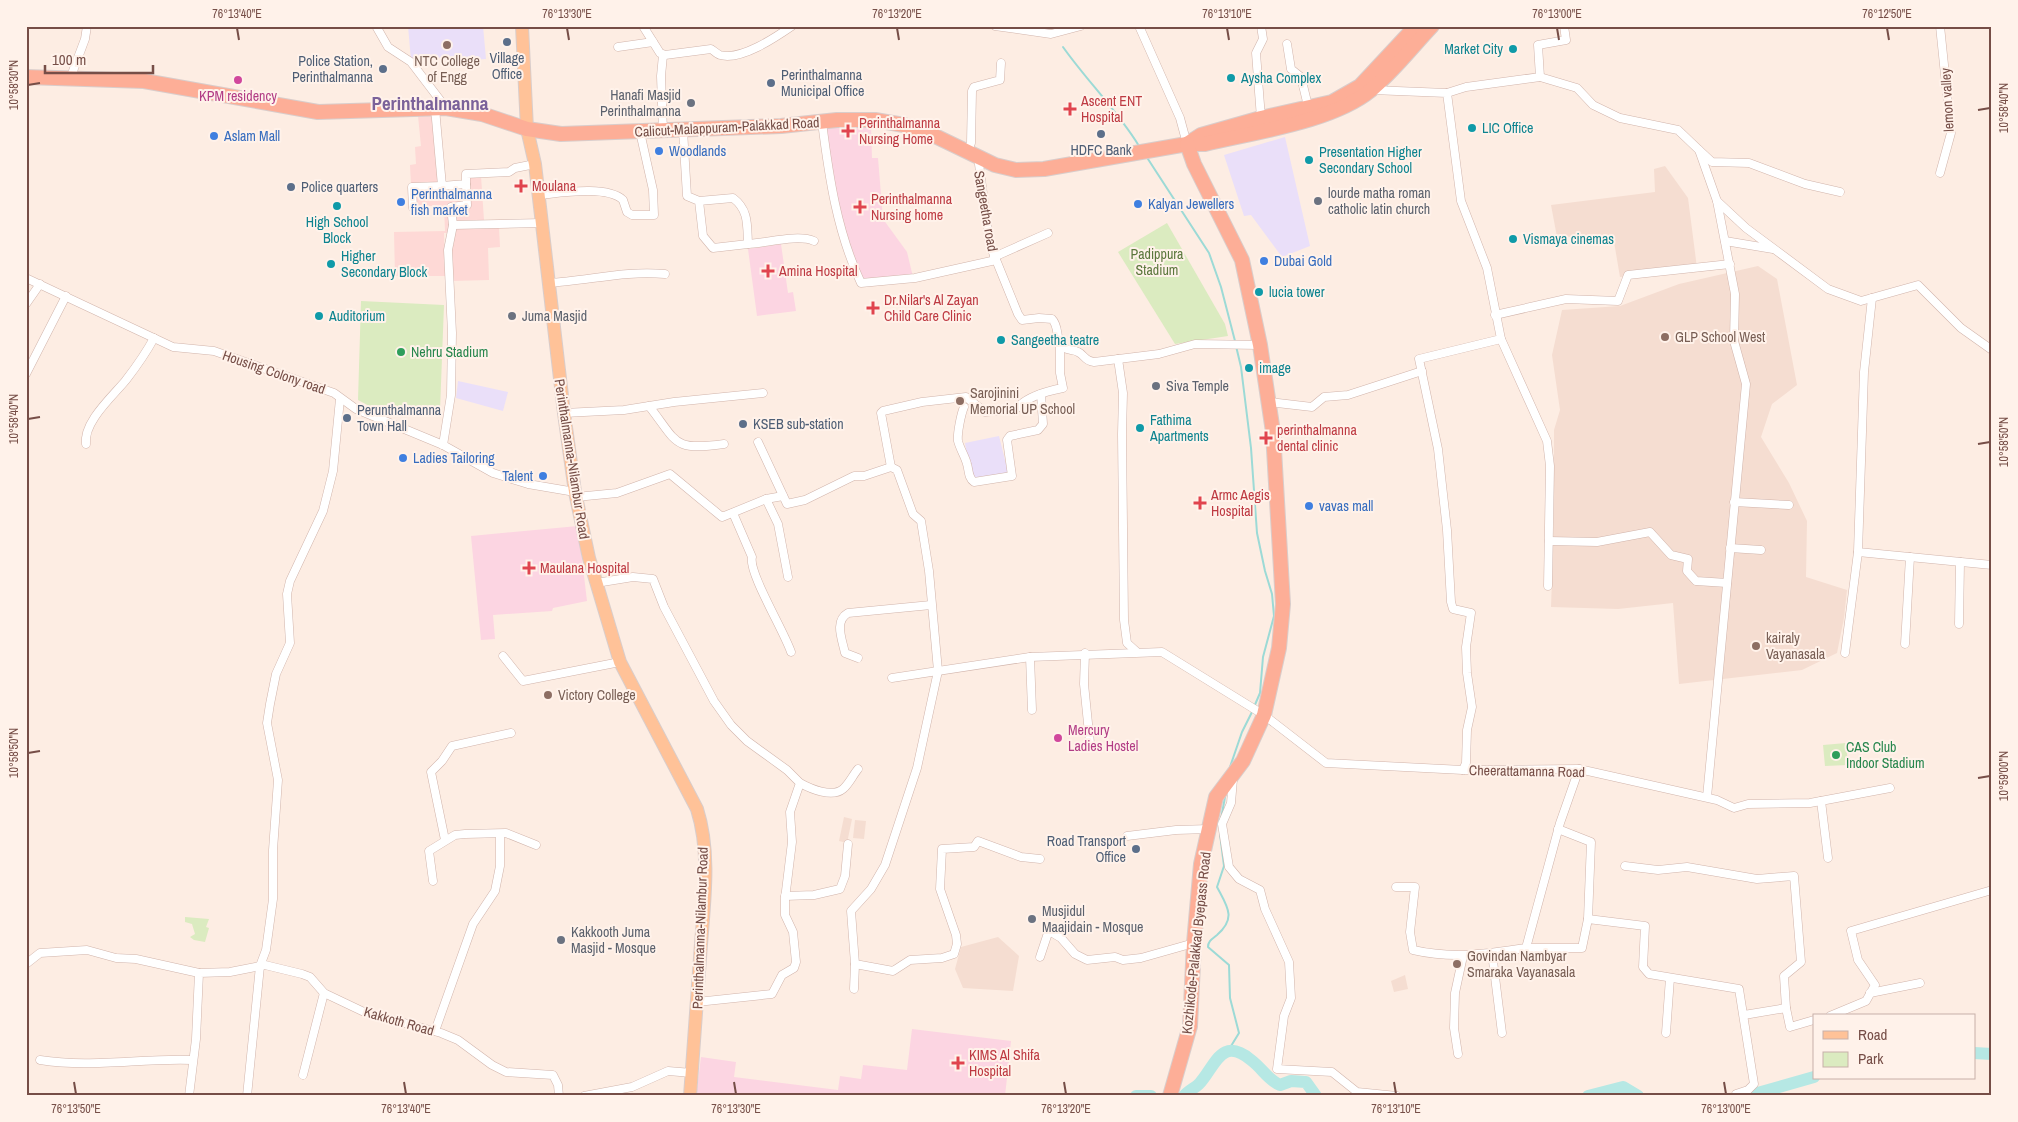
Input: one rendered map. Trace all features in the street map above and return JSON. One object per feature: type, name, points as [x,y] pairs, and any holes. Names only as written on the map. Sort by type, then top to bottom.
[{"type":"highway","name":"Calicut-Malappuram-Palakkad Road","points":[[26,77],[144,81],[318,112],[440,108],[482,114],[527,129],[562,134],[780,126],[875,120],[904,125],[935,136],[995,165],[1016,170],[1044,169],[1187,144],[1201,135],[1261,118],[1308,106],[1332,106],[1360,86],[1416,26]]},
{"type":"highway","points":[[1187,144],[1205,144],[1310,119],[1332,106],[1347,105],[1371,90],[1432,26]]},
{"type":"highway","name":"Kozhikode-Palakkad Byepass Road","points":[[1172,1090],[1190,1026],[1194,943],[1201,864],[1216,797],[1243,760],[1257,711],[1279,648],[1283,604],[1273,432],[1260,346],[1242,260],[1194,164],[1187,144]]},
{"type":"main road","name":"Perinthalmanna-Nilambur Road","points":[[522,26],[527,129],[535,164],[575,494],[596,583],[620,662],[697,809],[700,820],[705,859],[690,1096]]},
{"type":"street","points":[[70,79],[85,39],[86,26]]},
{"type":"street","points":[[376,26],[388,48],[411,62],[440,108],[442,186]]},
{"type":"street","points":[[643,26],[663,55],[661,76],[663,131]]},
{"type":"street","points":[[663,55],[711,48],[720,55],[735,55],[769,42],[792,26]]},
{"type":"street","points":[[995,26],[1051,34],[1081,26]]},
{"type":"street","points":[[1139,26],[1180,118],[1187,144]]},
{"type":"street","points":[[1261,26],[1263,39],[1256,53],[1261,118]]},
{"type":"street","points":[[1540,77],[1538,45],[1566,40],[1564,26]]},
{"type":"street","name":"lemon valley","points":[[1940,26],[1951,133],[1940,173]]},
{"type":"street","points":[[618,47],[653,42]]},
{"type":"street","points":[[1287,44],[1291,69],[1301,77],[1308,106]]},
{"type":"street","name":"Sangeetha road","points":[[891,467],[883,431],[881,413],[883,411],[922,402],[966,397],[985,412],[1016,409],[1021,403],[1041,394],[1063,388],[1060,373],[1060,345],[1057,326],[1052,319],[1022,320],[990,245],[972,155],[972,91],[974,87],[1000,80],[1001,63]]},
{"type":"street","points":[[1371,90],[1447,92],[1466,87],[1540,77],[1577,88],[1593,105],[1620,118],[1678,130],[1712,162],[1749,163],[1805,184],[1840,192]]},
{"type":"street","points":[[1447,92],[1461,201],[1486,268],[1501,339],[1547,441],[1550,466],[1548,586]]},
{"type":"street","points":[[822,122],[829,182],[850,261],[861,283],[915,278],[995,258],[1048,234]]},
{"type":"street","points":[[683,130],[687,196],[699,201],[733,198],[740,203],[746,212],[748,244]]},
{"type":"street","points":[[539,195],[609,192],[623,200],[627,212],[632,215],[654,216],[654,190],[640,132]]},
{"type":"street","points":[[1700,150],[1717,201],[1730,264],[1735,294],[1734,341],[1746,384],[1707,798]]},
{"type":"street","points":[[443,445],[451,394],[452,333],[448,250],[453,225],[452,206],[467,205],[466,174],[509,172],[515,168],[535,164]]},
{"type":"street","points":[[413,208],[412,187],[466,184]]},
{"type":"street","points":[[699,201],[703,236],[713,248],[771,243],[802,237],[814,241]]},
{"type":"street","points":[[1717,201],[1746,228],[1828,289],[1861,301],[1918,285],[1961,328],[1992,350]]},
{"type":"street","points":[[453,225],[542,223]]},
{"type":"street","points":[[1725,241],[1776,250]]},
{"type":"street","points":[[1495,315],[1566,299],[1618,301],[1625,287],[1628,275],[1730,264]]},
{"type":"street","points":[[548,283],[576,281],[631,272],[665,274]]},
{"type":"street","name":"Housing Colony road","points":[[26,278],[173,347],[214,351],[334,393],[340,399],[380,420],[443,445],[493,473],[528,484],[575,494]]},
{"type":"street","points":[[26,304],[40,284]]},
{"type":"street","points":[[26,374],[66,296]]},
{"type":"street","points":[[1844,653],[1858,552],[1864,372],[1872,298]]},
{"type":"street","points":[[86,444],[87,435],[97,414],[130,375],[154,338]]},
{"type":"street","points":[[1463,770],[1466,763],[1468,730],[1472,707],[1467,673],[1466,648],[1471,613],[1453,609],[1451,602],[1447,530],[1438,449],[1419,359],[1501,339]]},
{"type":"street","points":[[1060,345],[1068,351],[1078,352],[1088,361],[1159,354],[1195,344],[1260,346]]},
{"type":"street","points":[[1118,359],[1124,409],[1122,434],[1124,620],[1127,643],[1137,652]]},
{"type":"street","points":[[1269,402],[1312,407],[1324,397],[1348,395],[1422,371]]},
{"type":"street","points":[[564,413],[624,410],[763,394]]},
{"type":"street","points":[[964,406],[960,415],[958,440],[968,465],[970,480],[974,482],[992,481],[1012,476],[1007,440],[1010,436],[1038,430],[1043,424],[1041,394]]},
{"type":"street","points":[[247,1096],[260,966],[266,950],[273,899],[273,850],[278,780],[267,723],[276,674],[290,642],[287,594],[290,581],[323,511],[333,471],[340,399]]},
{"type":"street","points":[[649,406],[670,436],[681,445],[701,447],[724,444]]},
{"type":"street","points":[[758,442],[788,504],[827,490],[854,476],[864,476],[891,467],[897,470],[913,514],[921,521],[929,571],[938,671],[917,768],[885,865],[871,889],[851,911],[855,964],[854,989]]},
{"type":"street","points":[[575,494],[617,493],[670,474],[699,496],[716,514],[722,517],[766,499],[783,496]]},
{"type":"street","points":[[766,499],[778,524],[788,577]]},
{"type":"street","points":[[1734,502],[1790,505]]},
{"type":"street","points":[[733,513],[752,557],[751,562],[755,578],[782,630],[791,652]]},
{"type":"street","points":[[1549,541],[1597,542],[1650,532],[1671,555],[1688,559],[1687,571],[1696,581],[1727,583]]},
{"type":"street","points":[[1730,548],[1761,550]]},
{"type":"street","points":[[1858,552],[1992,565]]},
{"type":"street","points":[[1905,644],[1910,557]]},
{"type":"street","points":[[1959,624],[1960,562]]},
{"type":"street","points":[[596,583],[633,577],[653,579],[664,607],[691,653],[714,701],[731,724],[747,741],[787,770],[800,783],[817,790],[838,792],[846,786],[858,769]]},
{"type":"street","points":[[858,658],[845,653],[840,622],[842,617],[848,613],[931,605]]},
{"type":"street","name":"Cheerattamanna Road","points":[[892,678],[1030,656],[1162,652],[1257,711],[1326,763],[1463,770],[1580,769],[1707,798],[1734,808],[1748,804],[1821,801],[1890,788]]},
{"type":"street","points":[[1085,653],[1084,684],[1090,744]]},
{"type":"street","points":[[503,656],[523,681],[620,662]]},
{"type":"street","points":[[1030,656],[1032,710]]},
{"type":"street","points":[[445,840],[431,772],[442,761],[452,746],[511,733]]},
{"type":"street","points":[[1526,948],[1558,829],[1580,769]]},
{"type":"street","points":[[1229,778],[1231,803],[1222,824],[1229,867],[1239,878],[1260,890],[1265,908],[1288,962],[1291,998],[1284,1016],[1277,1069],[1332,1072],[1357,1092],[1397,1096]]},
{"type":"street","points":[[697,1002],[772,994],[782,974],[794,968],[796,962],[793,932],[785,915],[785,896],[792,842],[790,812],[800,783]]},
{"type":"street","points":[[1821,801],[1828,858]]},
{"type":"street","points":[[1127,836],[1176,830],[1209,829]]},
{"type":"street","points":[[1396,887],[1416,887],[1410,932],[1413,950],[1435,955],[1463,956],[1526,948],[1582,948],[1588,919],[1591,842],[1558,829]]},
{"type":"street","points":[[433,881],[429,851],[445,840],[465,834],[506,833],[536,845]]},
{"type":"street","points":[[435,1031],[473,924],[495,891],[500,866],[500,834]]},
{"type":"street","points":[[855,964],[894,971],[910,960],[942,958],[954,954],[957,944],[956,935],[940,889],[942,849],[974,847],[978,841],[1020,857],[1040,859]]},
{"type":"street","points":[[785,896],[814,895],[840,889],[845,876],[848,844]]},
{"type":"street","points":[[1625,866],[1658,870],[1687,867],[1757,879],[1794,876],[1801,962],[1784,976],[1786,1008],[1790,1027],[1813,1020]]},
{"type":"street","points":[[1835,1014],[1866,1001],[1875,985],[1858,960],[1851,931],[1992,890]]},
{"type":"street","points":[[1588,919],[1645,926],[1643,967],[1649,974],[1739,989],[1754,1084],[1748,1093],[1736,1094]]},
{"type":"street","points":[[1040,957],[1044,940],[1048,933],[1051,932],[1061,938],[1075,954],[1087,960],[1115,957],[1124,960],[1141,958],[1194,943]]},
{"type":"street","name":"Kakkoth Road","points":[[28,960],[40,953],[87,950],[116,958],[199,972],[230,972],[265,964],[310,976],[324,993],[382,1018],[435,1031],[458,1040],[492,1065],[506,1072],[553,1075],[556,1079],[559,1096]]},
{"type":"street","points":[[1492,953],[1502,1033]]},
{"type":"street","points":[[1458,1054],[1454,1028],[1455,992],[1463,956]]},
{"type":"street","points":[[189,1096],[196,1039],[199,972]]},
{"type":"street","points":[[1666,1034],[1670,978]]},
{"type":"street","points":[[1870,993],[1920,983]]},
{"type":"street","points":[[303,1075],[324,993]]},
{"type":"street","points":[[1744,1015],[1786,1008]]},
{"type":"street","points":[[40,1060],[129,1062],[156,1058],[192,1060]]},
{"type":"street","points":[[584,1096],[632,1086],[668,1071],[692,1073]]},
{"type":"shaded area","name":"NTC College of Engg","points":[[408,26],[483,26],[486,59],[460,61],[460,56],[411,60]]},
{"type":"shaded area","points":[[433,115],[438,183],[411,185],[410,165],[416,164],[415,147],[421,146],[418,116]]},
{"type":"shaded area","name":"Perinthalmanna Nursing home","points":[[824,124],[871,125],[872,158],[878,158],[883,219],[907,252],[913,277],[861,280],[851,260],[833,186]]},
{"type":"shaded area","points":[[1285,137],[1310,246],[1282,257],[1251,215],[1244,216],[1224,155]]},
{"type":"shaded area","points":[[1665,166],[1688,198],[1697,268],[1620,277],[1613,236],[1557,237],[1551,205],[1655,192],[1654,169]]},
{"type":"shaded area","points":[[481,176],[484,220],[455,221],[454,208],[470,207],[468,177]]},
{"type":"shaded area","points":[[416,189],[464,189],[464,204],[450,204],[451,225],[448,225],[448,233],[444,233],[445,276],[395,276],[394,232],[445,231],[444,206],[416,206]]},
{"type":"shaded area","points":[[499,227],[500,247],[488,248],[489,280],[452,281],[450,245],[454,245],[453,229]]},
{"type":"shaded area","name":"Amina Hospital","points":[[781,244],[788,293],[793,292],[796,311],[757,316],[748,249]]},
{"type":"shaded area","points":[[1758,266],[1777,279],[1797,385],[1772,404],[1761,437],[1789,483],[1807,521],[1806,577],[1847,590],[1844,618],[1837,653],[1802,670],[1679,684],[1673,603],[1618,609],[1551,607],[1554,525],[1554,430],[1560,410],[1552,355],[1562,310],[1620,306],[1679,284]]},
{"type":"shaded area","points":[[458,381],[508,392],[503,411],[456,398]]},
{"type":"shaded area","points":[[999,436],[1009,476],[971,478],[965,443]]},
{"type":"shaded area","name":"Maulana Hospital","points":[[578,526],[587,601],[553,608],[552,611],[493,615],[495,639],[481,640],[471,536]]},
{"type":"shaded area","points":[[844,817],[852,819],[847,843],[839,841]]},
{"type":"shaded area","points":[[855,820],[866,821],[864,839],[853,838]]},
{"type":"shaded area","points":[[998,937],[1019,956],[1013,991],[963,988],[955,969],[961,947]]},
{"type":"shaded area","points":[[1405,975],[1408,989],[1394,992],[1391,981]]},
{"type":"shaded area","name":"KIMS Al Shifa Hospital","points":[[912,1029],[1011,1041],[1005,1096],[696,1096],[701,1057],[736,1062],[734,1077],[838,1090],[840,1076],[861,1079],[863,1065],[907,1070]]},
{"type":"green space","name":"Padippura Stadium","points":[[1167,223],[1225,324],[1228,336],[1175,344],[1118,252]]},
{"type":"green space","name":"Nehru Stadium","points":[[361,301],[444,305],[440,410],[373,408],[358,400]]},
{"type":"green space","name":"CAS Club Indoor Stadium","points":[[1846,743],[1848,765],[1825,766],[1823,745]]},
{"type":"green space","points":[[185,917],[209,919],[206,927],[209,928],[205,942],[194,940],[190,937],[195,934],[192,924],[185,922]]},
{"type":"waterway","points":[[1063,47],[1121,120],[1139,146]]},
{"type":"waterway","points":[[1146,156],[1209,253],[1221,287],[1235,341]]},
{"type":"waterway","points":[[1236,346],[1241,367],[1251,448],[1257,533],[1272,594],[1274,616],[1263,657],[1260,693],[1254,707]]},
{"type":"waterway","points":[[1230,767],[1242,732],[1252,712]]},
{"type":"waterway","points":[[1221,819],[1225,797]]},
{"type":"waterway","points":[[1220,834],[1224,866],[1217,887],[1227,906],[1228,917],[1227,923],[1211,940],[1208,947],[1229,965],[1230,998],[1239,1033],[1228,1051]]},
{"type":"waterway","points":[[1184,1096],[1199,1084],[1220,1056],[1232,1051],[1241,1053],[1251,1060],[1280,1085],[1291,1081],[1306,1082],[1316,1096]]},
{"type":"waterway","points":[[1976,1053],[1992,1054]]},
{"type":"waterway","points":[[1747,1096],[1813,1077]]},
{"type":"waterway","points":[[1588,1096],[1623,1087],[1638,1096]]},
{"type":"waterway","points":[[1136,1096],[1151,1096]]},
{"type":"place","name":"Village Office","points":[[507,42]]},
{"type":"place","name":"NTC College of Engg","points":[[447,45]]},
{"type":"place","name":"Market City","points":[[1513,49]]},
{"type":"place","name":"Police Station, Perinthalmanna","points":[[383,69]]},
{"type":"place","name":"Aysha Complex","points":[[1231,78]]},
{"type":"place","name":"KPM residency","points":[[238,80]]},
{"type":"place","name":"Perinthalmanna Municipal Office","points":[[771,83]]},
{"type":"place","name":"Hanafi Masjid Perinthalmanna","points":[[691,103]]},
{"type":"place","name":"Ascent ENT Hospital","points":[[1070,109]]},
{"type":"place","name":"LIC Office","points":[[1472,128]]},
{"type":"place","name":"Perinthalmanna Nursing Home","points":[[848,131]]},
{"type":"place","name":"HDFC Bank","points":[[1101,134]]},
{"type":"place","name":"Aslam Mall","points":[[214,136]]},
{"type":"place","name":"Woodlands","points":[[659,151]]},
{"type":"place","name":"Presentation Higher Secondary School","points":[[1309,160]]},
{"type":"place","name":"Moulana","points":[[521,186]]},
{"type":"place","name":"Police quarters","points":[[291,187]]},
{"type":"place","name":"lourde matha roman catholic latin church","points":[[1318,201]]},
{"type":"place","name":"Perinthalmanna fish market","points":[[401,202]]},
{"type":"place","name":"Kalyan Jewellers","points":[[1138,204]]},
{"type":"place","name":"High School Block","points":[[337,206]]},
{"type":"place","name":"Perinthalmanna Nursing home","points":[[860,207]]},
{"type":"place","name":"Vismaya cinemas","points":[[1513,239]]},
{"type":"place","name":"Dubai Gold","points":[[1264,261]]},
{"type":"place","name":"Higher Secondary Block","points":[[331,264]]},
{"type":"place","name":"Amina Hospital","points":[[768,271]]},
{"type":"place","name":"lucia tower","points":[[1259,292]]},
{"type":"place","name":"Dr.Nilar's Al Zayan Child Care Clinic","points":[[873,308]]},
{"type":"place","name":"Auditorium","points":[[319,316]]},
{"type":"place","name":"Juma Masjid","points":[[512,316]]},
{"type":"place","name":"GLP School West","points":[[1665,337]]},
{"type":"place","name":"Sangeetha teatre","points":[[1001,340]]},
{"type":"place","name":"Nehru Stadium","points":[[401,352]]},
{"type":"place","name":"image","points":[[1249,368]]},
{"type":"place","name":"Siva Temple","points":[[1156,386]]},
{"type":"place","name":"Sarojinini Memorial UP School","points":[[960,401]]},
{"type":"place","name":"Perunthalmanna Town Hall","points":[[347,418]]},
{"type":"place","name":"KSEB sub-station","points":[[743,424]]},
{"type":"place","name":"Fathima Apartments","points":[[1140,428]]},
{"type":"place","name":"perinthalmanna dental clinic","points":[[1266,438]]},
{"type":"place","name":"Ladies Tailoring","points":[[403,458]]},
{"type":"place","name":"Talent","points":[[543,476]]},
{"type":"place","name":"Armc Aegis Hospital","points":[[1200,503]]},
{"type":"place","name":"vavas mall","points":[[1309,506]]},
{"type":"place","name":"Maulana Hospital","points":[[529,568]]},
{"type":"place","name":"kairaly Vayanasala","points":[[1756,646]]},
{"type":"place","name":"Victory College","points":[[548,695]]},
{"type":"place","name":"Mercury Ladies Hostel","points":[[1058,738]]},
{"type":"place","name":"CAS Club Indoor Stadium","points":[[1836,755]]},
{"type":"place","name":"Road Transport Office","points":[[1136,849]]},
{"type":"place","name":"Musjidul Maajidain - Mosque","points":[[1032,919]]},
{"type":"place","name":"Kakkooth Juma Masjid - Mosque","points":[[561,940]]},
{"type":"place","name":"Govindan Nambyar Smaraka Vayanasala","points":[[1457,964]]},
{"type":"place","name":"KIMS Al Shifa Hospital","points":[[958,1063]]},
{"type":"district","name":"Perinthalmanna","points":[[430,103]]}]
